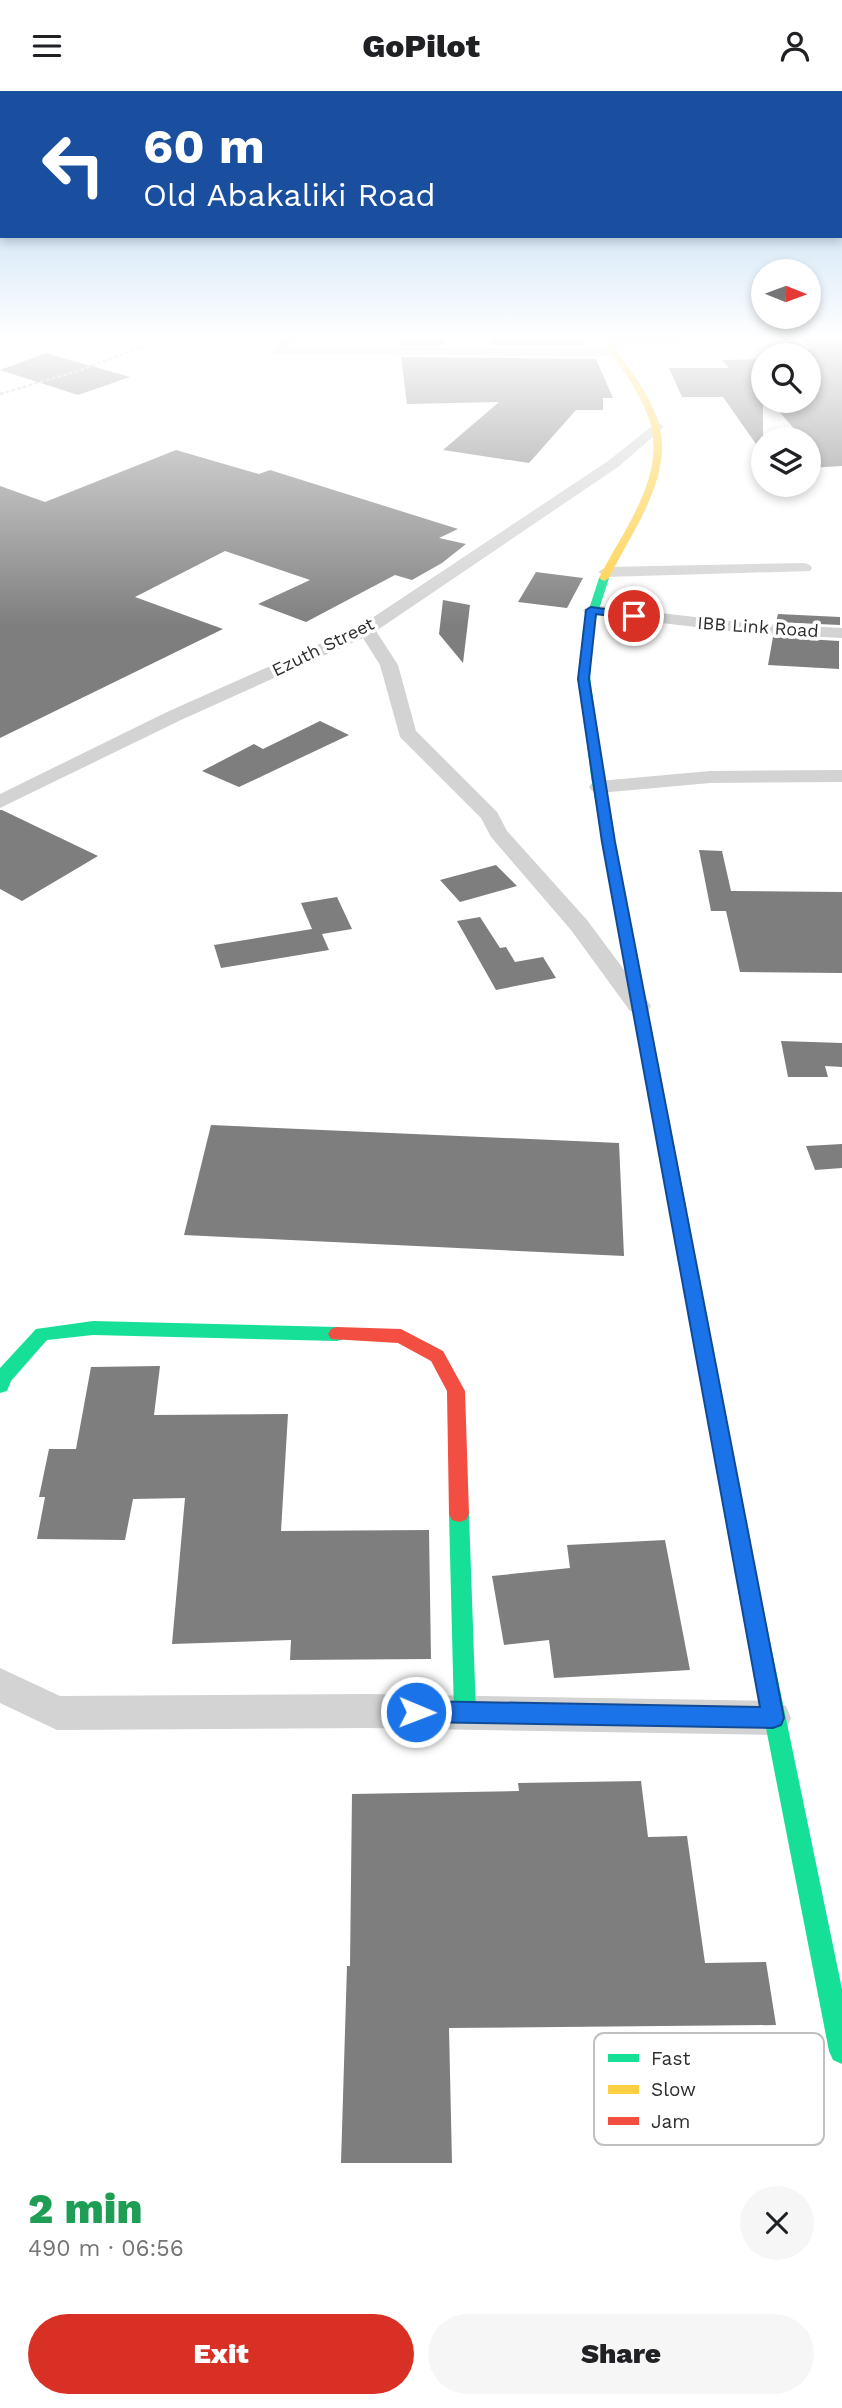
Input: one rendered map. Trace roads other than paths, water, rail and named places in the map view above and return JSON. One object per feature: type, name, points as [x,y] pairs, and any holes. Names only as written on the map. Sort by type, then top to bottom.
[{"type":"main road","points":[[658,432],[659,447],[656,465],[632,524],[606,572],[591,610],[583,679],[599,787],[639,1006],[701,1324],[773,1718],[842,2050]]},
{"type":"main road","points":[[0,1386],[2,1378],[42,1334],[93,1328],[401,1336],[436,1356],[456,1391],[465,1713]]},
{"type":"street","name":"Ezuth Street","points":[[0,802],[174,716],[366,630],[613,464],[650,432]]},
{"type":"street","points":[[606,572],[804,568]]},
{"type":"street","name":"IBB Link Road","points":[[591,610],[747,628],[842,632]]},
{"type":"street","points":[[366,630],[389,665],[407,733],[490,816],[498,833],[579,925],[639,1006]]},
{"type":"street","points":[[599,787],[710,777],[842,776]]},
{"type":"street","points":[[0,1685],[57,1713],[465,1713],[773,1718]]}]
